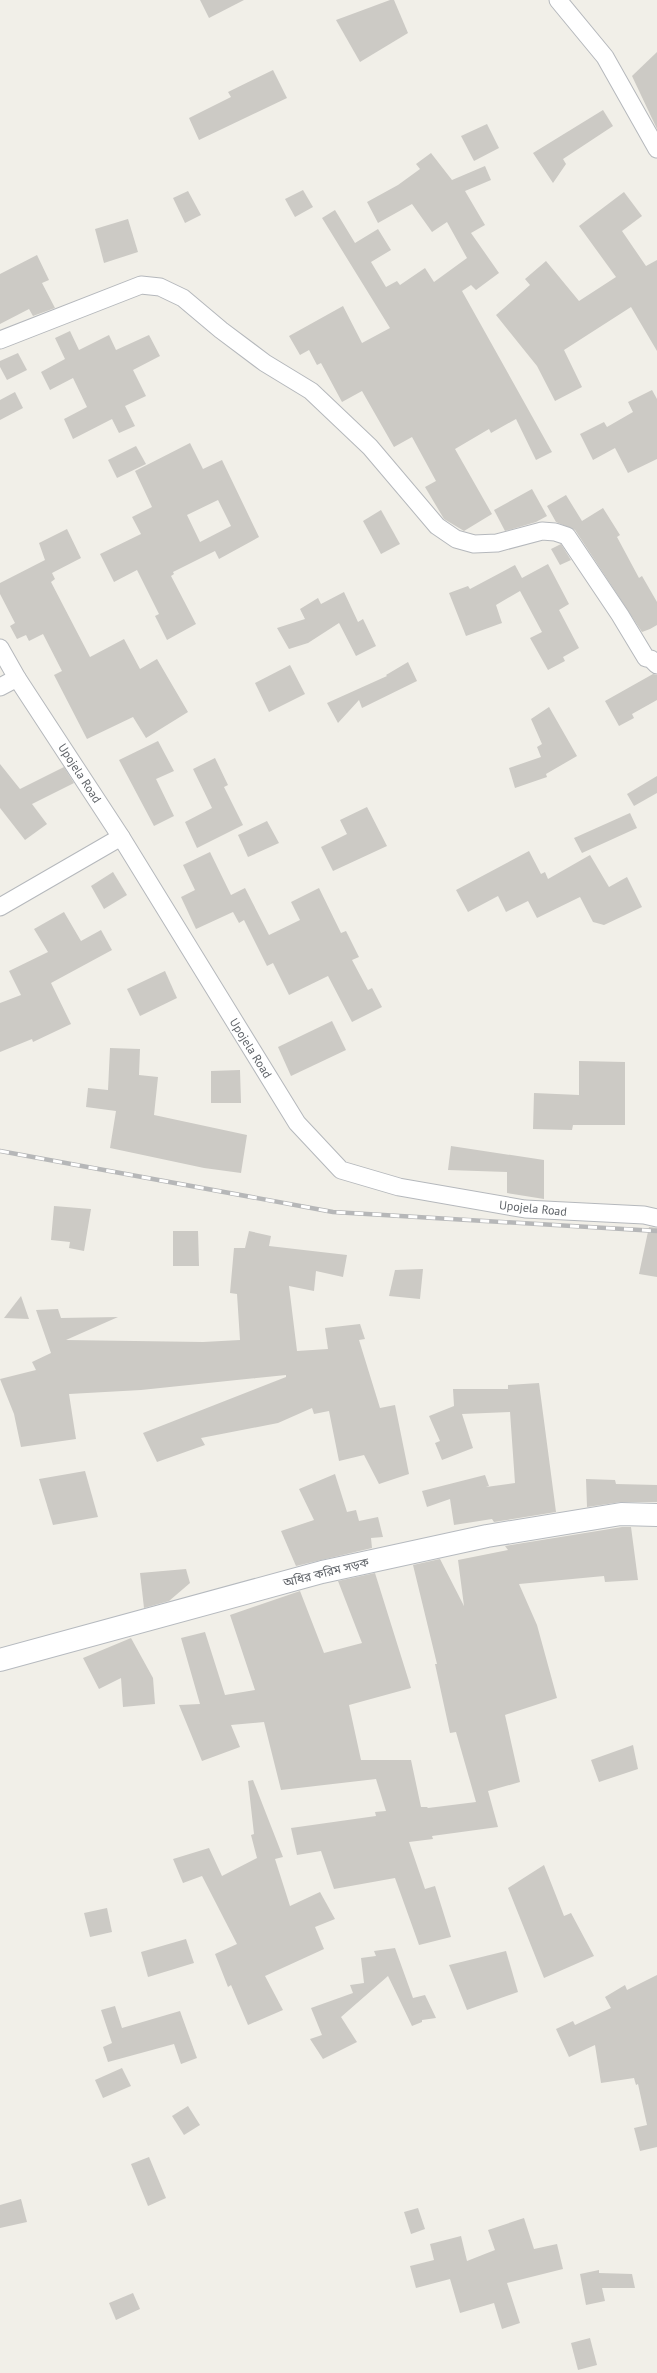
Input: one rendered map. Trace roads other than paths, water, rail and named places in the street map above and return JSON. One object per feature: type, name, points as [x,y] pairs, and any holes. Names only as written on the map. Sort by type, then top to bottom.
[{"type":"main road","name":"অধির করিম সড়ক","points":[[0,1660],[322,1572],[487,1536],[621,1514],[657,1515]]},
{"type":"street","points":[[558,0],[605,57],[657,148]]},
{"type":"street","points":[[0,340],[142,285],[160,287],[183,298],[227,335],[265,363],[311,391],[370,447],[437,526],[456,539],[474,544],[497,543],[542,531],[555,532],[567,536],[620,615],[646,658],[651,659],[657,665]]},
{"type":"street","name":"Upojela Road","points":[[0,648],[17,678],[121,837],[297,1123],[341,1170],[399,1186],[525,1209],[644,1215],[657,1218]]},
{"type":"street","points":[[0,687],[17,678]]},
{"type":"street","points":[[0,907],[121,837]]},
{"type":"railway","points":[[0,1151],[333,1212],[657,1231]]}]
